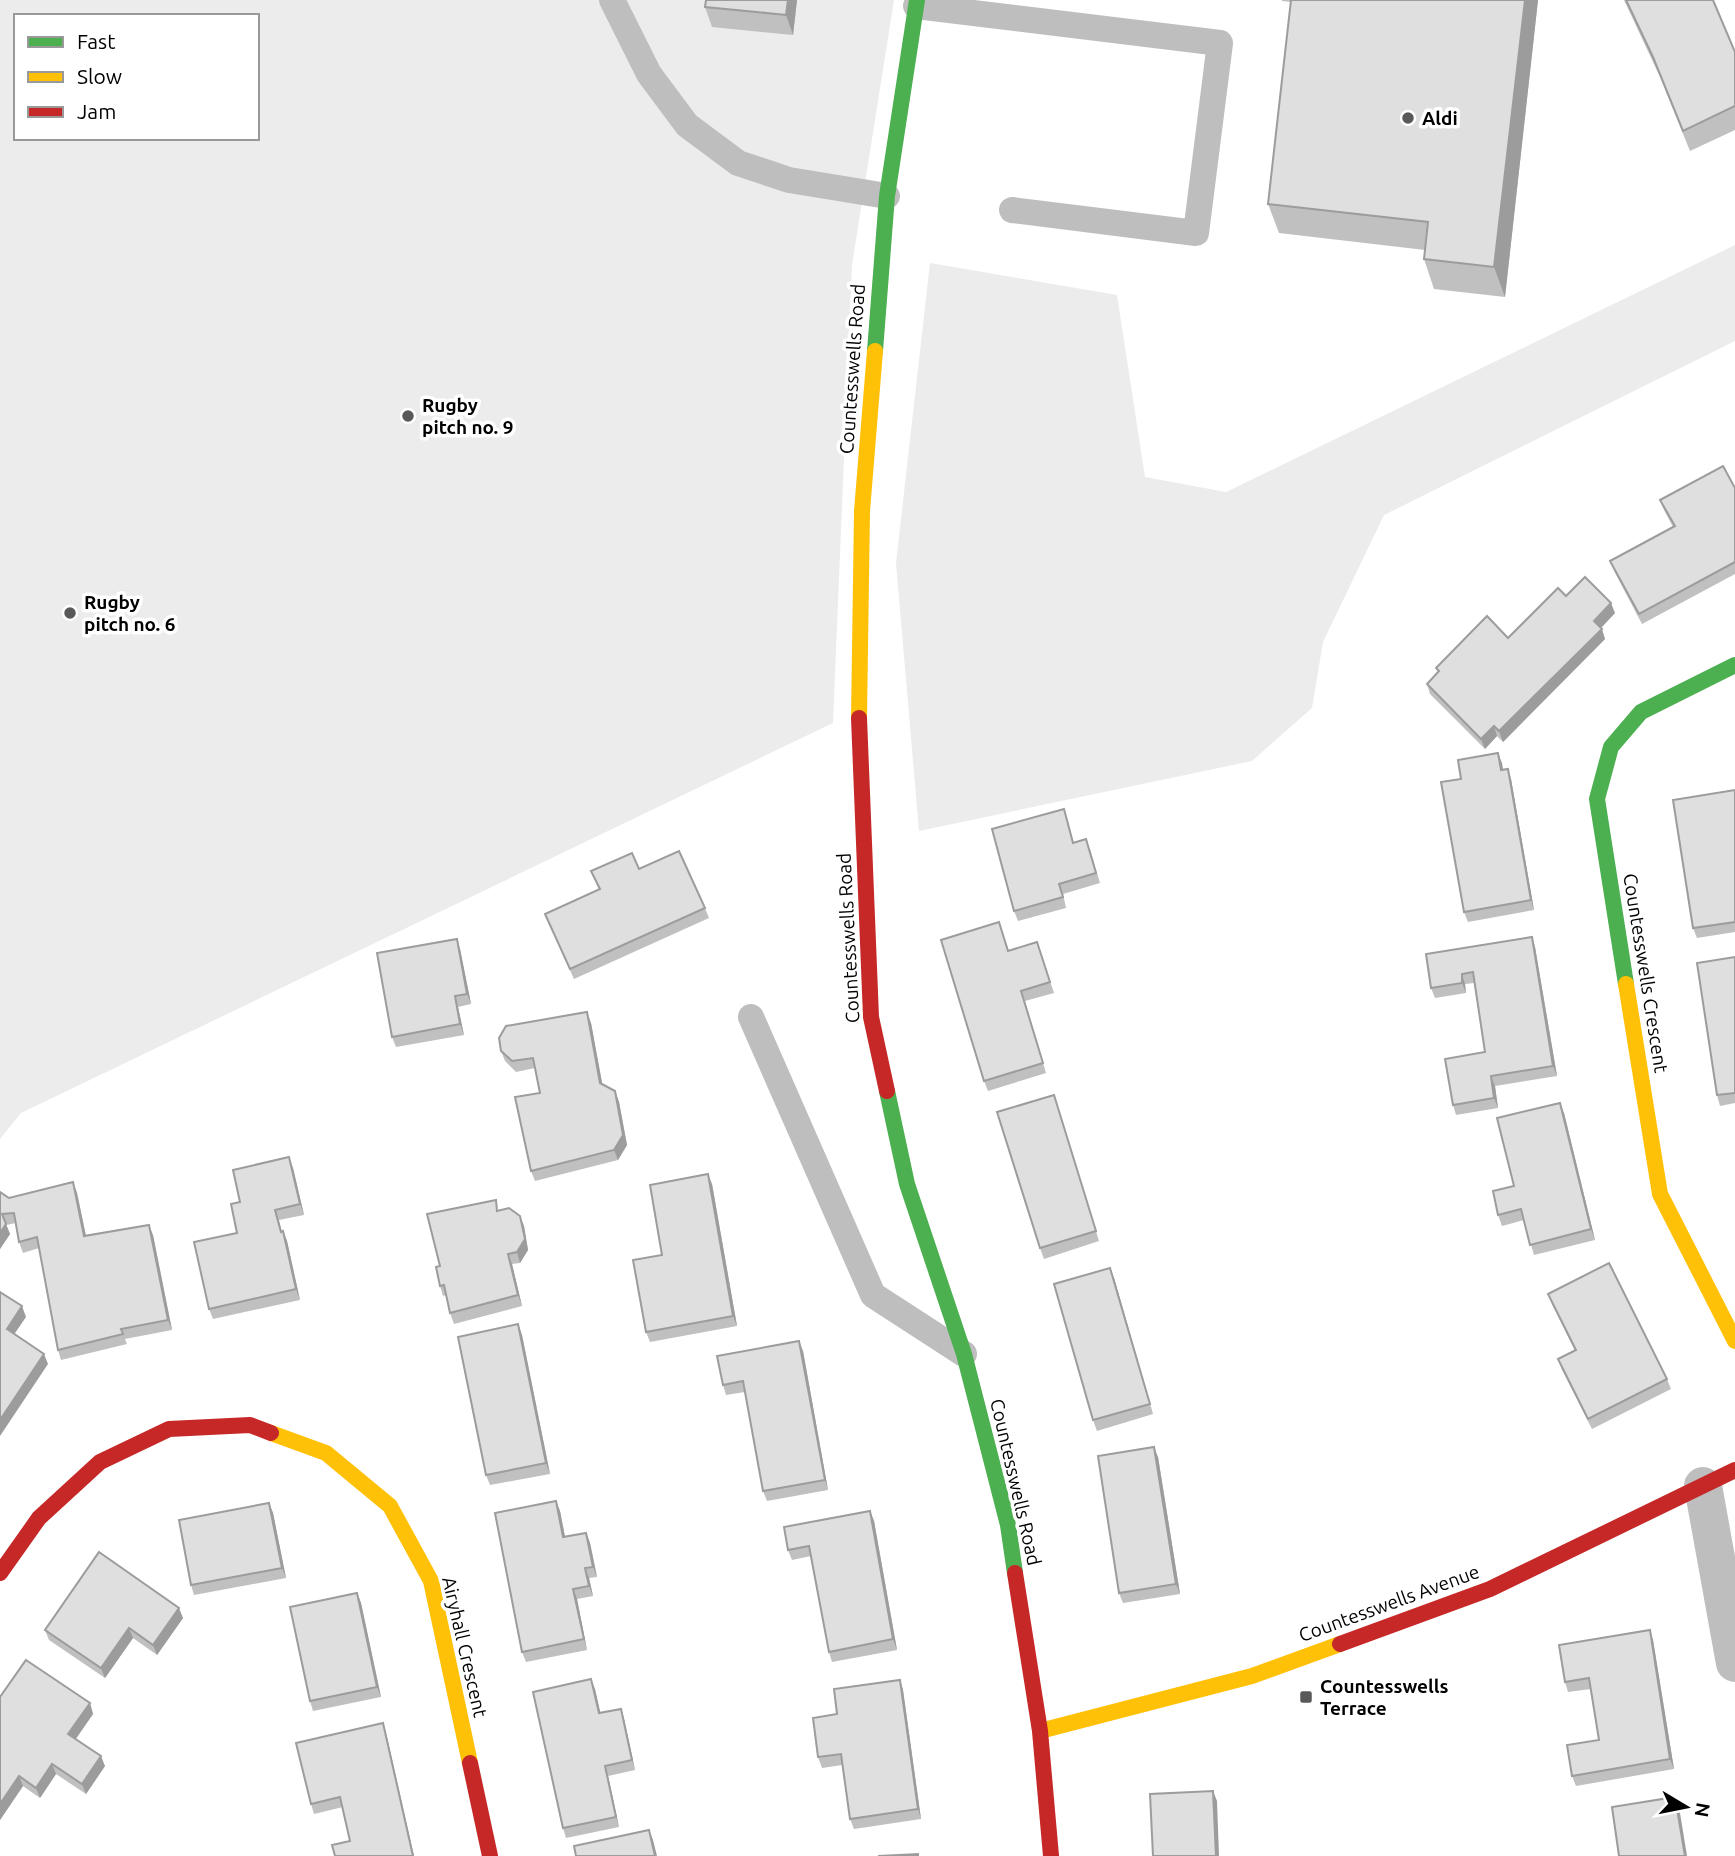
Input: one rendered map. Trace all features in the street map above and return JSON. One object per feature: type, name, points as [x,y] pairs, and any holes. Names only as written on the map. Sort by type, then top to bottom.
[{"type":"street","name":"Countesswells Road","points":[[917,3],[887,196],[862,524],[859,724],[871,1017],[906,1184],[964,1354],[1008,1525],[1040,1731],[1051,1856]]},
{"type":"street","name":"Countesswells Crescent","points":[[1735,665],[1641,712],[1612,747],[1597,799],[1660,1194],[1735,1341]]},
{"type":"street","name":"Airyhall Crescent","points":[[0,1573],[38,1518],[100,1462],[169,1429],[250,1425],[326,1453],[390,1506],[431,1581],[490,1856]]},
{"type":"street","name":"Countesswells Avenue","points":[[1040,1731],[1252,1676],[1490,1589],[1719,1478]]},
{"type":"street","points":[[1719,1478],[1735,1663]]},
{"type":"lane","points":[[612,0],[649,74],[687,125],[738,163],[789,180],[887,196]]},
{"type":"lane","points":[[917,3],[1220,43],[1196,233],[1012,210]]},
{"type":"lane","points":[[751,1017],[873,1295],[964,1354]]},
{"type":"shaded area","points":[[0,0],[894,0],[852,265],[833,723],[21,1113],[0,1139]]},
{"type":"shaded area","points":[[1735,245],[1735,341],[1384,515],[1323,642],[1312,708],[1252,761],[919,831],[896,563],[930,263],[1117,295],[1145,477],[1226,492]]},
{"type":"building","points":[[706,0],[788,0],[786,15],[705,7]]},
{"type":"building","name":"Aldi","points":[[1291,0],[1525,0],[1494,267],[1424,259],[1428,222],[1268,204]]},
{"type":"building","points":[[1626,0],[1713,0],[1735,52],[1735,106],[1683,131]]},
{"type":"building","points":[[1723,466],[1735,488],[1735,562],[1639,614],[1610,561],[1675,526],[1660,500]]},
{"type":"building","points":[[1585,577],[1611,603],[1594,621],[1602,629],[1499,731],[1494,726],[1481,739],[1427,684],[1439,671],[1436,668],[1487,616],[1508,638],[1558,588],[1566,596]]},
{"type":"building","points":[[1498,753],[1501,770],[1508,769],[1531,900],[1464,912],[1441,782],[1461,779],[1458,760]]},
{"type":"building","points":[[1735,790],[1735,922],[1693,928],[1673,800]]},
{"type":"building","points":[[1064,809],[1073,843],[1086,839],[1096,873],[1059,884],[1063,897],[1014,911],[992,829]]},
{"type":"building","points":[[679,851],[705,908],[570,969],[545,914],[600,889],[591,871],[632,853],[639,869]]},
{"type":"building","points":[[999,922],[1008,951],[1037,942],[1050,982],[1021,991],[1043,1063],[984,1081],[941,940]]},
{"type":"building","points":[[1532,937],[1553,1066],[1491,1076],[1494,1098],[1453,1105],[1445,1059],[1485,1052],[1473,972],[1462,974],[1462,983],[1431,988],[1426,954]]},
{"type":"building","points":[[457,939],[467,994],[455,996],[460,1024],[392,1037],[377,953]]},
{"type":"building","points":[[1735,957],[1735,1093],[1717,1095],[1697,963]]},
{"type":"building","points":[[587,1012],[600,1083],[615,1091],[623,1135],[614,1150],[531,1171],[515,1097],[540,1093],[533,1058],[512,1061],[501,1051],[499,1038],[506,1026]]},
{"type":"building","points":[[1054,1095],[1096,1231],[1040,1248],[997,1112]]},
{"type":"building","points":[[1560,1103],[1591,1229],[1530,1245],[1521,1209],[1498,1215],[1493,1191],[1514,1186],[1497,1118]]},
{"type":"building","points":[[289,1157],[300,1204],[275,1210],[281,1232],[283,1231],[296,1289],[209,1309],[194,1242],[237,1233],[231,1204],[240,1202],[233,1170]]},
{"type":"building","points":[[708,1174],[733,1316],[646,1332],[633,1260],[662,1255],[650,1185]]},
{"type":"building","points":[[73,1182],[84,1236],[149,1225],[168,1320],[121,1329],[123,1334],[58,1350],[37,1237],[19,1242],[14,1213],[2,1214],[6,1224],[0,1233],[0,1192],[9,1198]]},
{"type":"building","points":[[496,1200],[497,1211],[509,1208],[520,1216],[525,1239],[517,1252],[508,1254],[518,1295],[450,1313],[444,1285],[440,1286],[436,1267],[440,1266],[427,1214]]},
{"type":"building","points":[[1609,1263],[1667,1379],[1588,1419],[1558,1359],[1576,1350],[1548,1294]]},
{"type":"building","points":[[1110,1268],[1150,1404],[1093,1420],[1054,1284]]},
{"type":"building","points":[[0,1292],[22,1306],[7,1329],[44,1354],[0,1420]]},
{"type":"building","points":[[518,1324],[546,1463],[486,1475],[458,1337]]},
{"type":"building","points":[[799,1341],[825,1480],[763,1491],[743,1381],[723,1385],[717,1356]]},
{"type":"building","points":[[1154,1447],[1176,1584],[1119,1593],[1098,1456]]},
{"type":"building","points":[[556,1501],[563,1537],[586,1533],[593,1567],[585,1568],[589,1586],[573,1589],[584,1639],[522,1652],[495,1513]]},
{"type":"building","points":[[269,1503],[282,1568],[191,1585],[179,1520]]},
{"type":"building","points":[[870,1511],[893,1639],[829,1652],[809,1546],[788,1550],[784,1527]]},
{"type":"building","points":[[99,1552],[179,1608],[153,1645],[129,1628],[101,1668],[45,1630]]},
{"type":"building","points":[[357,1593],[377,1687],[310,1701],[290,1607]]},
{"type":"building","points":[[1650,1630],[1670,1759],[1572,1776],[1567,1745],[1599,1740],[1589,1678],[1565,1682],[1559,1645]]},
{"type":"building","points":[[26,1660],[90,1703],[68,1734],[101,1756],[82,1784],[52,1764],[36,1788],[19,1776],[0,1804],[0,1697]]},
{"type":"building","points":[[591,1679],[599,1713],[621,1709],[632,1760],[605,1766],[616,1817],[563,1828],[533,1692]]},
{"type":"building","points":[[900,1680],[918,1809],[850,1819],[841,1754],[818,1757],[813,1718],[837,1714],[834,1689]]},
{"type":"building","points":[[383,1723],[413,1856],[335,1856],[332,1845],[350,1841],[340,1797],[311,1804],[296,1743]]},
{"type":"building","points":[[1213,1791],[1216,1856],[1153,1856],[1150,1794]]},
{"type":"building","points":[[1675,1797],[1685,1856],[1619,1856],[1612,1807]]},
{"type":"building","points":[[649,1830],[655,1856],[576,1856],[574,1846]]},
{"type":"building","points":[[918,1854],[918,1856],[878,1856]]},
{"type":"traffic: fast","points":[[875,351],[887,196],[917,0]]},
{"type":"traffic: fast","points":[[1626,984],[1597,799],[1611,747],[1641,712],[1735,665]]},
{"type":"traffic: fast","points":[[887,1091],[907,1184],[964,1354],[1008,1525],[1015,1573]]},
{"type":"traffic: slow","points":[[859,718],[862,511],[875,351]]},
{"type":"traffic: slow","points":[[1626,984],[1660,1194],[1735,1341]]},
{"type":"traffic: slow","points":[[271,1433],[326,1453],[390,1506],[431,1581],[470,1763]]},
{"type":"traffic: slow","points":[[1040,1731],[1252,1676],[1340,1644]]},
{"type":"traffic: jam","points":[[859,718],[871,1017],[887,1091]]},
{"type":"traffic: jam","points":[[0,1573],[39,1518],[100,1462],[169,1429],[250,1425],[271,1433]]},
{"type":"traffic: jam","points":[[1340,1644],[1490,1589],[1735,1470]]},
{"type":"traffic: jam","points":[[1015,1573],[1040,1731],[1051,1856]]},
{"type":"traffic: jam","points":[[470,1763],[490,1856]]},
{"type":"place","name":"Aldi","points":[[1408,118]]},
{"type":"place","name":"Rugby pitch no. 9","points":[[408,416]]},
{"type":"place","name":"Rugby pitch no. 6","points":[[70,613]]},
{"type":"place","name":"Countesswells Terrace","points":[[1306,1697]]}]
